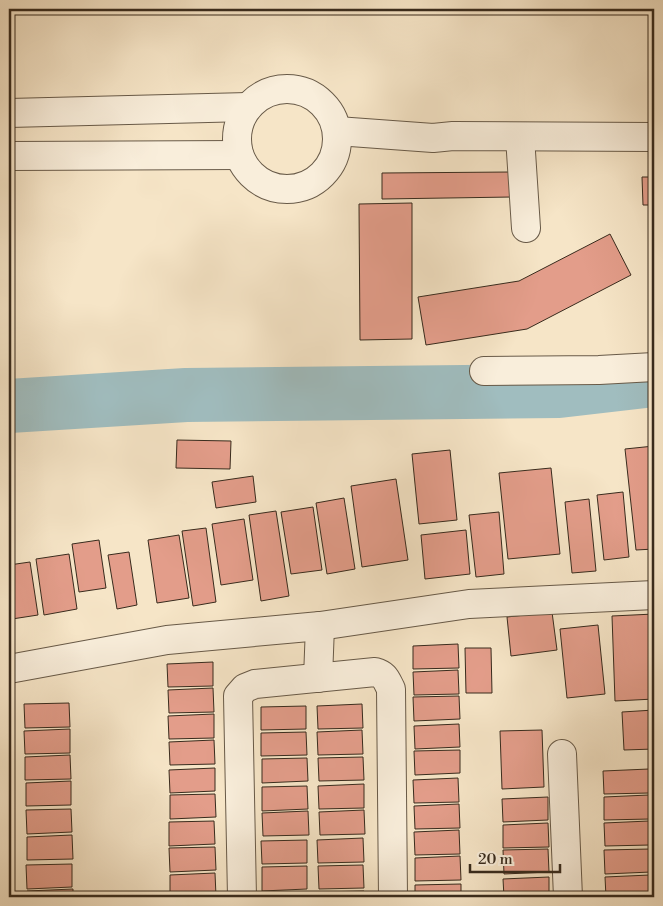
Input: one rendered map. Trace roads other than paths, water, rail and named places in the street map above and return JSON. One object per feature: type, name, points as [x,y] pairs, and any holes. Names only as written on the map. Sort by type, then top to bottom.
[{"type":"street","points":[[289,88],[312,95],[329,109],[337,131],[336,156],[322,176],[299,188],[274,188],[252,176],[239,155],[237,130],[248,107],[266,93],[289,88]]},
{"type":"street","points":[[239,155],[11,156],[12,113],[248,107]]},
{"type":"street","points":[[337,131],[433,138],[454,136],[654,137]]},
{"type":"street","points":[[520,137],[526,228]]},
{"type":"street","points":[[484,370],[599,370],[654,366]]},
{"type":"street","points":[[9,669],[167,640],[320,626],[469,604],[654,595]]},
{"type":"street","points":[[318,678],[320,626]]},
{"type":"street","points":[[242,897],[238,696],[245,688],[255,684],[375,672],[386,678],[390,689],[393,897]]},
{"type":"street","points":[[562,754],[568,897]]},
{"type":"waterway","points":[[9,406],[186,395],[559,391],[654,380]]}]
